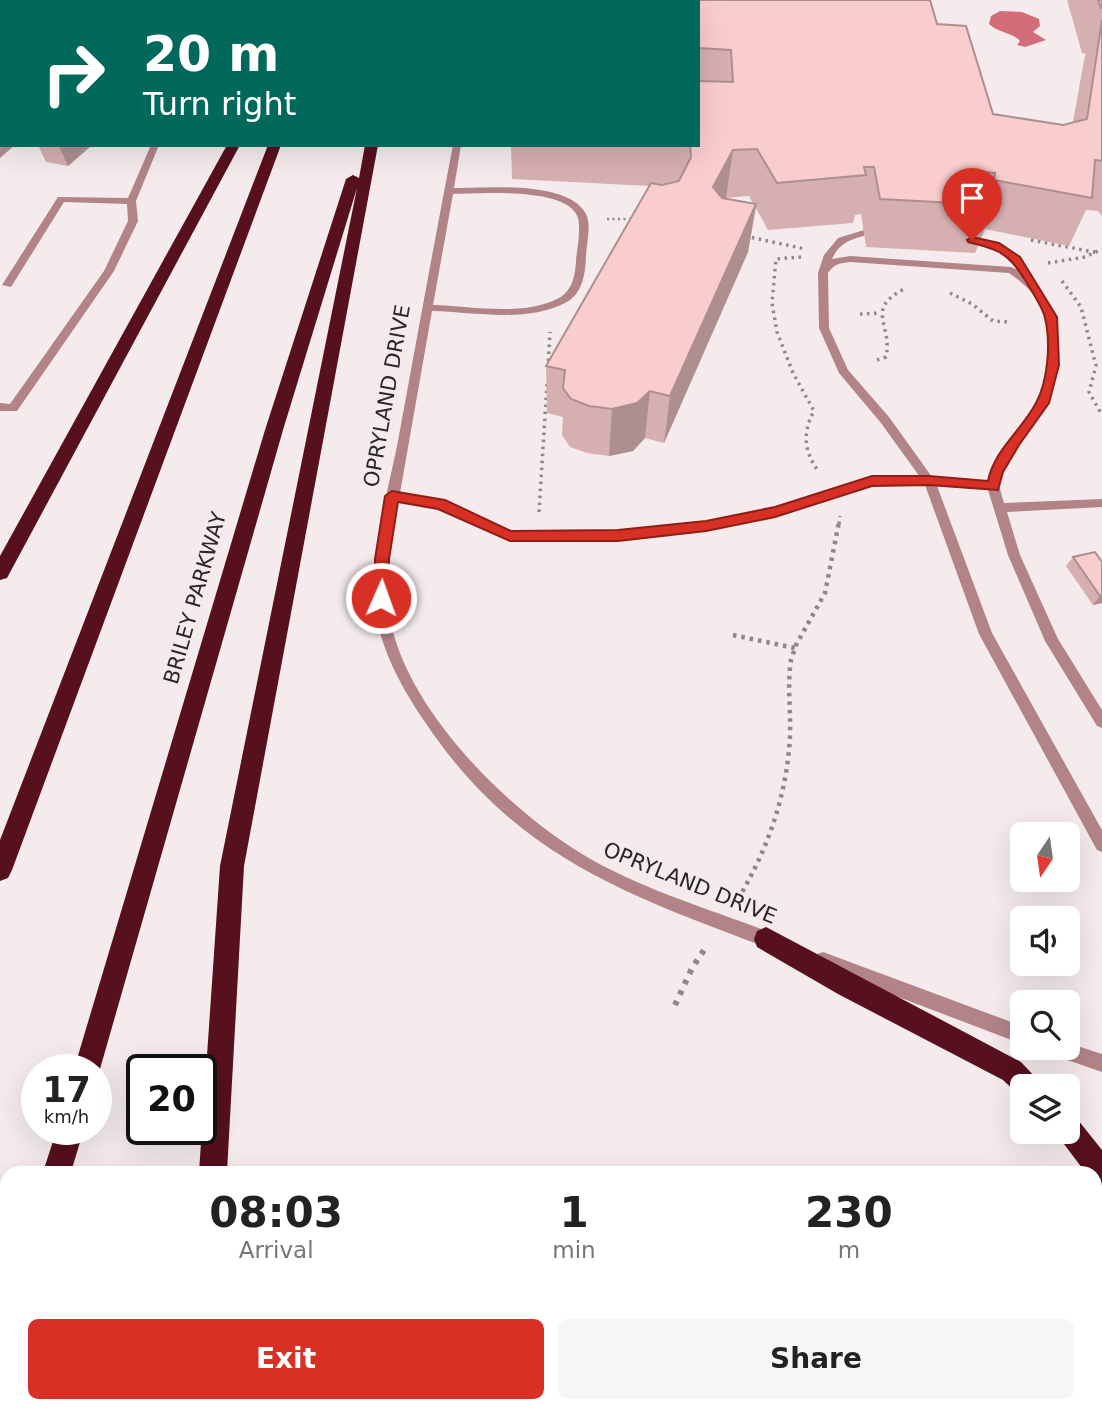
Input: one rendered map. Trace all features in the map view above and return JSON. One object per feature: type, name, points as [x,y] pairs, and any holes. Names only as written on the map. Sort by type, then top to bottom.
[{"type":"highway","points":[[0,573],[233,147]]},
{"type":"highway","points":[[0,870],[274,147]]},
{"type":"highway","name":"BRILEY PARKWAY","points":[[91,1054],[274,430],[363,147]]},
{"type":"highway","points":[[213,1166],[232,866],[372,147]]},
{"type":"highway","points":[[766,939],[1015,1074]]},
{"type":"highway","points":[[1079,1144],[1097,1166]]},
{"type":"highway","points":[[59,1166],[65,1145]]},
{"type":"lane","points":[[0,407],[13,408],[109,271],[133,221],[131,201],[154,147]]},
{"type":"lane","name":"OPRYLAND DRIVE","points":[[457,147],[382,559],[381,598],[387,633],[410,684],[470,773],[526,825],[587,866],[653,897],[1010,1030]]},
{"type":"lane","points":[[427,308],[539,308],[560,302],[573,294],[580,276],[582,216],[573,204],[560,197],[543,194],[448,191]]},
{"type":"lane","points":[[0,296],[3,285],[61,199],[131,201]]},
{"type":"lane","points":[[864,233],[845,237],[834,243],[826,257],[823,273],[824,328],[843,370],[885,420],[929,481],[986,634],[1102,845]]},
{"type":"lane","points":[[972,240],[995,245],[1016,260],[1051,317],[1053,365],[1043,403],[1014,442],[996,472],[993,486],[1014,555],[1052,641],[1102,722]]},
{"type":"lane","points":[[823,273],[828,265],[837,260],[850,259],[1000,267],[1020,274],[1031,284]]},
{"type":"lane","points":[[392,496],[440,504],[510,536],[604,536],[706,526],[775,512],[872,481],[929,481],[993,486]]},
{"type":"lane","points":[[1000,508],[1102,503]]},
{"type":"lane","points":[[1080,1055],[1102,1062]]},
{"type":"path","points":[[599,219],[645,219]]},
{"type":"path","points":[[734,234],[806,249]]},
{"type":"path","points":[[1031,240],[1100,251]]},
{"type":"path","points":[[675,1005],[692,968],[750,881],[778,814],[788,778],[790,731],[787,686],[791,657],[820,607],[830,580],[841,508],[835,494],[811,463],[806,450],[804,433],[814,411],[785,355],[772,301],[776,283],[776,259],[802,257],[812,243]]},
{"type":"path","points":[[1100,251],[1085,257],[1044,264],[1064,282],[1081,307],[1096,366],[1089,392],[1102,415]]},
{"type":"path","points":[[877,360],[886,357],[889,350],[890,338],[880,321],[882,307],[892,294],[906,288]]},
{"type":"path","points":[[941,290],[972,304],[993,321],[1010,322]]},
{"type":"path","points":[[860,314],[881,313]]},
{"type":"path","points":[[733,635],[795,648]]},
{"type":"shaded area","points":[[1000,11],[1022,12],[1039,19],[1040,26],[1033,32],[1046,40],[1025,47],[1017,45],[1020,41],[1017,38],[989,24],[991,16]]},
{"type":"building","points":[[700,0],[930,0],[937,24],[966,26],[993,114],[1063,125],[1087,119],[1102,20],[1102,161],[1095,160],[1092,198],[994,180],[995,173],[985,172],[994,205],[880,199],[874,167],[864,167],[866,175],[777,183],[757,149],[733,150],[713,187],[722,198],[756,204],[670,396],[650,391],[637,403],[612,409],[589,406],[571,399],[563,388],[565,370],[546,366],[651,183],[662,185],[679,181],[691,157],[690,147],[700,147],[700,81],[733,82],[731,50],[700,48]]},
{"type":"building","points":[[1095,552],[1102,562],[1100,596],[1073,557]]},
{"type":"route","points":[[381,598],[382,559],[392,496],[440,504],[510,536],[618,535],[706,526],[775,512],[872,481],[929,481],[993,486],[996,472],[1014,442],[1043,403],[1053,365],[1051,317],[1016,260],[995,245],[972,240]]}]
